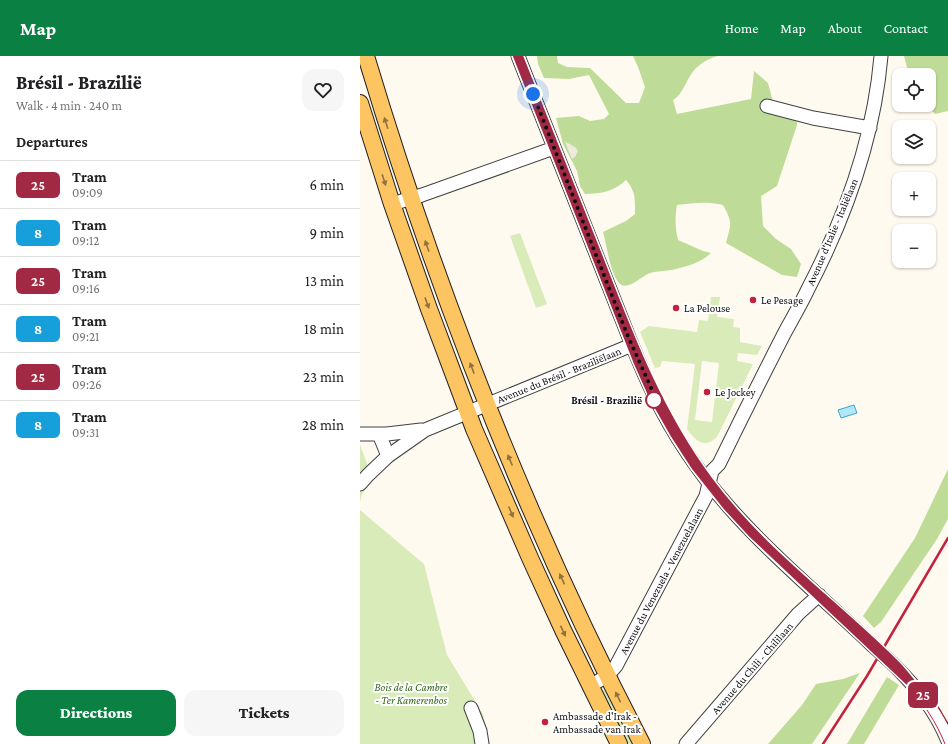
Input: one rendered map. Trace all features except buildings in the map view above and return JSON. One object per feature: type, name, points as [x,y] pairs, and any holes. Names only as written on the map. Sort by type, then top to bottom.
[{"type":"main road","points":[[366,56],[410,198],[448,304],[487,404],[548,548],[607,676],[642,744]]},
{"type":"main road","points":[[360,103],[392,204],[429,309],[468,412],[530,558],[619,744]]},
{"type":"street","points":[[518,56],[632,345],[650,386],[666,417],[709,483],[728,506],[753,533],[893,664],[909,681],[929,704],[940,722],[948,741]]},
{"type":"street","name":"Avenue d'Italie - Italiëlaan","points":[[709,483],[712,470],[719,464],[777,347],[808,289],[839,224],[858,173],[870,128],[881,56]]},
{"type":"street","points":[[767,106],[813,118],[870,128]]},
{"type":"street","points":[[392,204],[554,148]]},
{"type":"street","name":"Avenue du Brésil - Braziliëlaan","points":[[468,412],[632,345]]},
{"type":"street","points":[[360,484],[388,456],[425,430],[468,412]]},
{"type":"street","points":[[360,434],[425,430]]},
{"type":"street","points":[[379,434],[388,456]]},
{"type":"street","name":"Avenue du Venezuela - Venezuelalaan","points":[[607,676],[616,666],[706,496],[709,483]]},
{"type":"street","name":"Avenue du Chili - Chililaan","points":[[686,744],[798,614],[819,595]]},
{"type":"street","points":[[590,686],[607,676]]},
{"type":"street","points":[[471,708],[480,731],[482,744]]},
{"type":"green space","points":[[537,56],[557,56],[558,63],[567,67],[590,68],[626,103],[639,103],[645,87],[633,56],[718,56],[702,63],[692,72],[681,92],[673,100],[677,114],[751,99],[754,71],[768,83],[774,106],[797,115],[797,125],[777,186],[761,196],[763,226],[776,239],[791,249],[801,264],[797,277],[782,275],[726,243],[730,220],[723,205],[700,203],[677,205],[676,231],[678,240],[711,253],[698,262],[687,266],[647,274],[627,286],[620,284],[611,267],[603,232],[626,221],[635,214],[635,200],[633,192],[626,180],[617,187],[607,191],[585,194],[580,186],[577,171],[563,144],[556,118],[579,116],[590,121],[604,119],[609,114],[589,75],[569,79],[544,78],[538,64]]},
{"type":"green space","points":[[904,56],[948,56],[948,111],[935,114],[933,112],[936,112],[936,68],[907,68]]},
{"type":"green space","points":[[520,233],[547,304],[536,308],[510,236]]},
{"type":"green space","points":[[711,297],[720,297],[717,317],[734,319],[733,327],[740,328],[740,342],[762,346],[757,355],[738,353],[737,361],[753,364],[717,437],[708,443],[704,443],[693,437],[687,429],[695,364],[662,361],[660,367],[655,368],[640,332],[649,326],[697,332],[699,320],[708,321]],"holes":[[[702,361],[719,363],[712,422],[695,420]]]},
{"type":"green space","points":[[360,445],[373,479],[362,494],[360,502]]},
{"type":"green space","points":[[948,469],[948,519],[937,539],[881,622],[874,628],[863,616],[915,538]]},
{"type":"green space","name":"Bois de la Cambre - Ter Kamerenbos","points":[[360,510],[424,564],[447,655],[483,714],[490,744],[360,744]]},
{"type":"green space","points":[[860,673],[812,744],[768,744],[802,705],[816,684],[843,679]]},
{"type":"green space","points":[[887,677],[899,685],[864,744],[847,744]]},
{"type":"green space","points":[[607,689],[637,744],[624,744],[600,692]]},
{"type":"shaded area","points":[[565,142],[576,148],[578,151],[572,159]]},
{"type":"water","points":[[854,405],[857,413],[841,418],[838,410]]},
{"type":"tram line","points":[[516,56],[636,361],[672,431],[700,474],[733,515],[764,547],[861,638],[909,686],[929,713],[945,744]]},
{"type":"tram line","name":"25","points":[[516,56],[636,361],[652,397],[673,434],[695,468],[709,486],[751,534],[924,697],[897,664],[754,531],[729,504],[710,480],[677,432],[657,395],[626,325],[520,56]]},
{"type":"tram line","points":[[889,656],[930,695],[948,723]]},
{"type":"railway","points":[[823,744],[867,676],[948,538]]},
{"type":"place","name":"Le Pesage","points":[[753,300]]},
{"type":"place","name":"La Pelouse","points":[[676,308]]},
{"type":"place","name":"Le Jockey","points":[[707,392]]},
{"type":"place","name":"Brésil - Brazilië","points":[[654,400]]},
{"type":"place","name":"Ambassade d'Irak - Ambassade van Irak","points":[[545,722]]},
{"type":"route","points":[[533,94],[627,334],[656,399],[654,400]]}]
